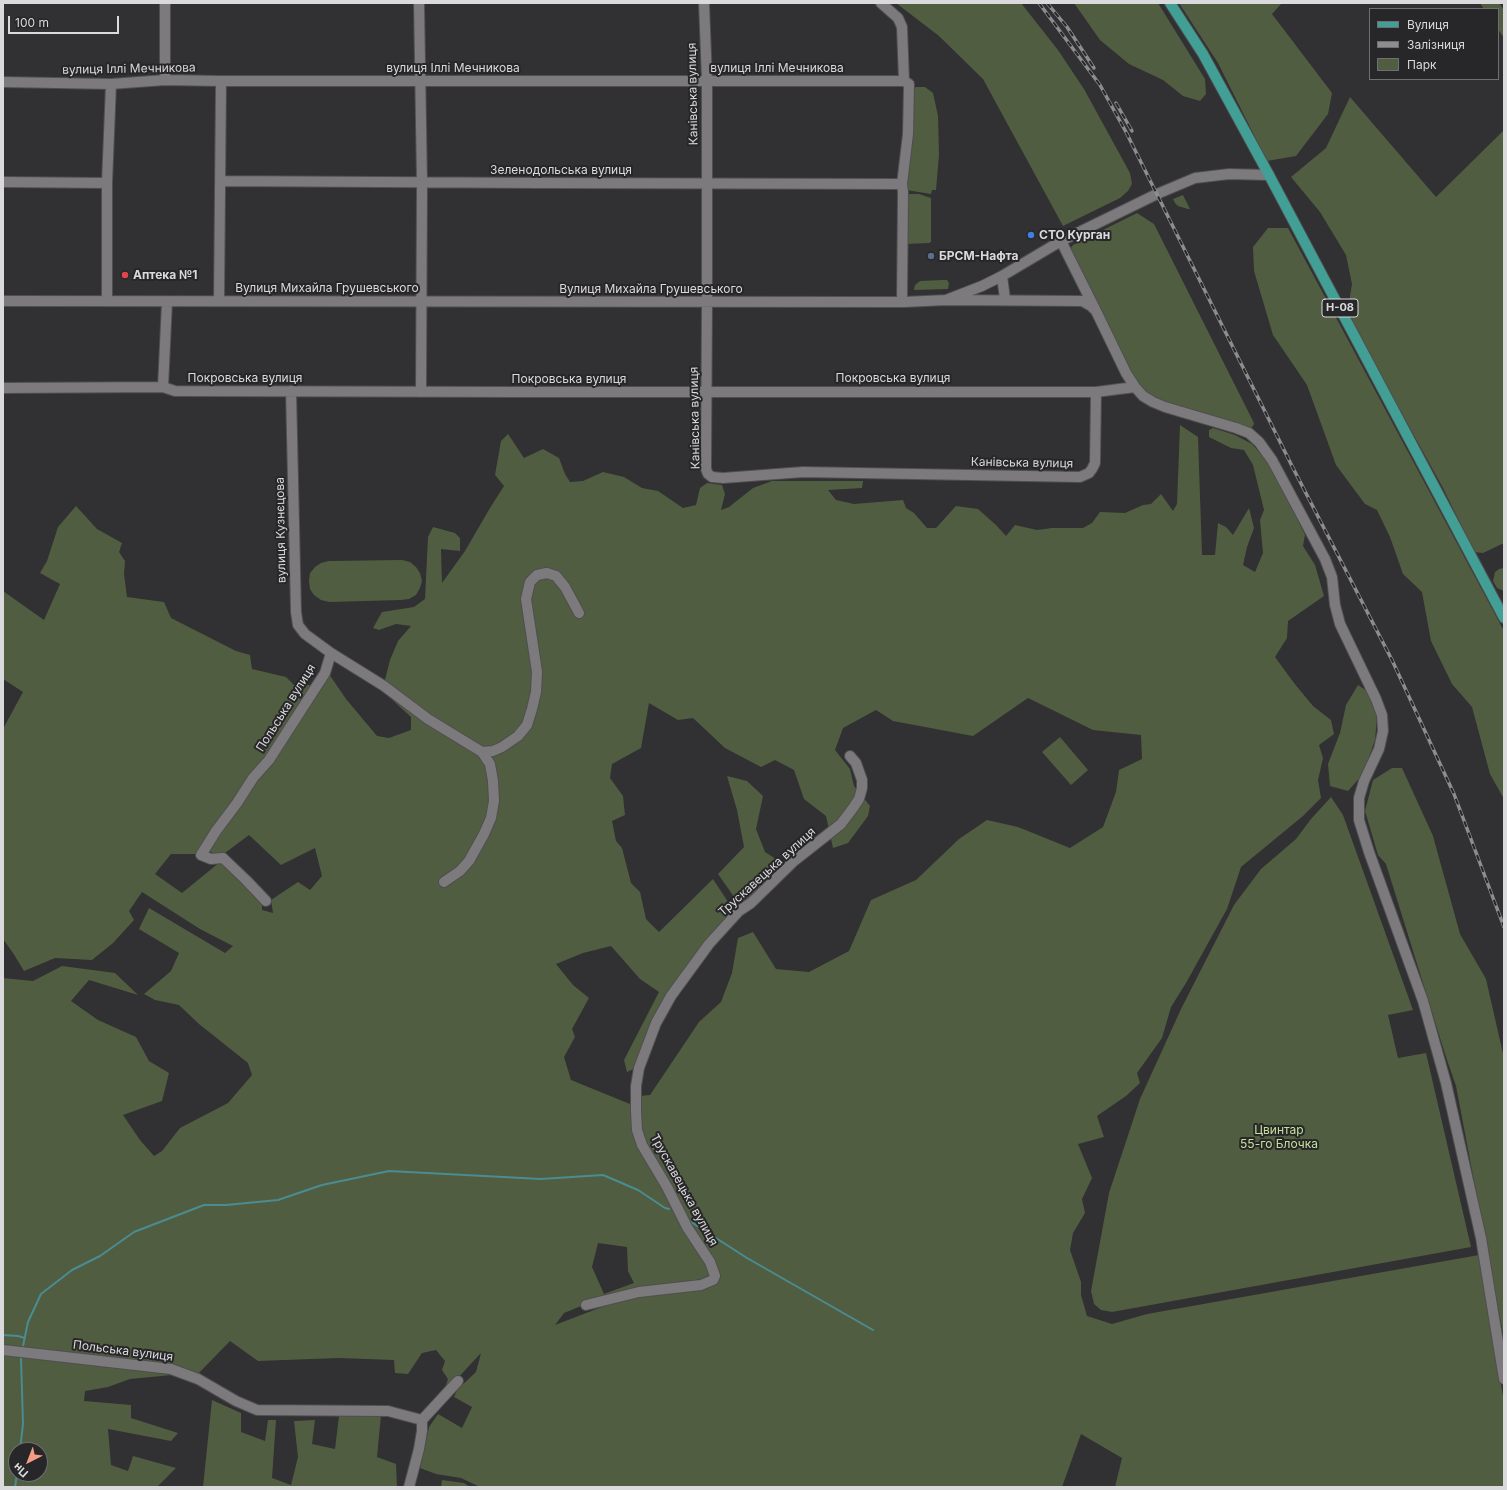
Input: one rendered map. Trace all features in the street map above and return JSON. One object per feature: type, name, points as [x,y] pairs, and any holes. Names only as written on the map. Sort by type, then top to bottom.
[{"type":"main road","name":"Н-08","points":[[1170,3],[1203,54],[1269,175],[1504,618]]},
{"type":"street","points":[[165,3],[165,80]]},
{"type":"street","points":[[419,3],[422,183],[421,392]]},
{"type":"street","name":"Канівська вулиця","points":[[704,3],[707,81],[706,184],[708,302],[706,469],[708,474],[712,477],[734,478],[803,472],[1080,476],[1089,473],[1094,463],[1096,392]]},
{"type":"street","points":[[881,3],[898,18],[902,27],[904,81],[909,84],[908,134],[902,184],[902,302]]},
{"type":"street","name":"вулиця Іллі Мечникова","points":[[3,82],[111,84],[165,80],[221,82],[904,81]]},
{"type":"street","points":[[219,302],[221,82]]},
{"type":"street","points":[[107,301],[107,183],[111,84]]},
{"type":"street","name":"Вулиця Михайла Грушевського","points":[[3,301],[902,302],[946,300],[964,294],[1002,276],[1061,241],[1157,194],[1195,178],[1229,174],[1269,175]]},
{"type":"street","name":"Зеленодольська вулиця","points":[[221,181],[902,184]]},
{"type":"street","points":[[3,182],[107,183]]},
{"type":"street","points":[[1061,241],[1126,372],[1135,387],[1143,396],[1153,402],[1236,428],[1249,433],[1259,442],[1272,460],[1325,559],[1332,577],[1335,605],[1340,624],[1376,699],[1382,715],[1382,731],[1379,749],[1364,781],[1359,798],[1359,820],[1369,852],[1423,1001],[1446,1083],[1480,1238],[1504,1379]]},
{"type":"street","points":[[1002,276],[1005,300]]},
{"type":"street","points":[[946,300],[1082,301],[1096,311]]},
{"type":"street","points":[[163,387],[167,302]]},
{"type":"street","name":"Покровська вулиця","points":[[3,388],[163,387],[175,391],[291,392],[1096,392],[1135,387]]},
{"type":"street","name":"вулиця Кузнєцова","points":[[291,392],[296,612],[298,625],[306,634],[331,653]]},
{"type":"street","points":[[482,752],[492,751],[502,747],[518,736],[527,725],[532,709],[536,692],[537,672],[526,599],[530,582],[537,575],[546,573],[556,576],[565,588],[579,613]]},
{"type":"street","points":[[331,653],[384,686],[428,719],[482,752],[490,764],[493,780],[494,801],[484,834],[469,861],[460,871],[444,882]]},
{"type":"street","name":"Польська вулиця","points":[[266,901],[223,858],[211,859],[201,855],[216,830],[237,803],[253,778],[269,760],[325,673],[331,653]]},
{"type":"street","name":"Трускавецька вулиця","points":[[586,1305],[639,1292],[701,1285],[713,1280],[715,1276],[710,1262],[687,1227],[667,1187],[642,1145],[637,1130],[636,1111],[636,1086],[639,1068],[656,1023],[671,996],[709,944],[739,911],[751,903],[794,862],[841,824],[853,808],[859,799],[862,788],[862,780],[856,763],[850,756]]},
{"type":"street","name":"Польська вулиця","points":[[3,1350],[171,1369],[198,1379],[236,1401],[257,1410],[388,1411],[422,1420]]},
{"type":"street","points":[[408,1487],[419,1449],[422,1420],[458,1381]]},
{"type":"green space","points":[[896,3],[1021,3],[1058,50],[1084,89],[1130,173],[1132,184],[1128,191],[1120,198],[1063,226],[983,79],[939,36]]},
{"type":"green space","points":[[1074,3],[1158,3],[1205,79],[1206,94],[1200,101],[1183,96],[1163,80],[1129,64],[1100,40]]},
{"type":"green space","points":[[1179,3],[1282,3],[1272,14],[1332,93],[1328,114],[1296,156],[1267,161],[1218,63]]},
{"type":"green space","points":[[1480,3],[1499,3],[1504,10],[1504,38],[1499,30],[1499,8],[1483,8]]},
{"type":"green space","points":[[916,87],[925,87],[933,93],[938,116],[939,155],[936,190],[932,190],[931,194],[906,190],[911,89]]},
{"type":"green space","points":[[1350,97],[1436,197],[1504,130],[1504,543],[1483,553],[1474,552],[1443,488],[1347,314],[1352,284],[1346,255],[1320,212],[1291,177],[1326,148]]},
{"type":"green space","points":[[908,194],[919,194],[931,198],[931,242],[929,243],[906,244],[906,196]]},
{"type":"green space","points":[[1183,195],[1190,209],[1178,206],[1173,199]]},
{"type":"green space","points":[[1137,213],[1154,224],[1253,421],[1254,424],[1251,429],[1167,404],[1147,394],[1133,377],[1070,249],[1073,245]]},
{"type":"green space","points":[[1268,228],[1288,228],[1504,631],[1504,799],[1490,774],[1472,707],[1452,684],[1431,641],[1422,592],[1403,574],[1390,537],[1377,510],[1365,504],[1336,465],[1307,385],[1273,335],[1254,271],[1253,247]]},
{"type":"green space","points":[[947,280],[949,283],[948,289],[914,290],[915,285],[920,281]]},
{"type":"green space","points":[[1180,425],[1198,437],[1202,555],[1215,555],[1218,523],[1226,527],[1233,535],[1249,508],[1254,528],[1247,547],[1243,565],[1255,572],[1263,553],[1260,520],[1264,510],[1253,465],[1244,450],[1231,448],[1209,437],[1209,430],[1213,428],[1235,435],[1252,444],[1266,460],[1284,491],[1305,535],[1303,546],[1315,565],[1324,596],[1288,621],[1287,638],[1275,657],[1313,706],[1331,720],[1334,734],[1319,745],[1323,758],[1318,780],[1321,798],[1303,816],[1241,867],[1227,909],[1171,1007],[1162,1038],[1137,1073],[1140,1083],[1126,1096],[1097,1116],[1104,1137],[1078,1144],[1092,1178],[1082,1199],[1085,1213],[1073,1233],[1070,1250],[1081,1282],[1081,1295],[1087,1316],[1112,1324],[1147,1314],[1479,1255],[1504,1402],[1504,1487],[1115,1487],[1122,1458],[1081,1434],[1062,1487],[480,1487],[461,1478],[436,1474],[420,1468],[429,1427],[438,1414],[462,1428],[472,1407],[454,1397],[457,1390],[476,1372],[481,1353],[443,1394],[448,1379],[442,1370],[445,1361],[436,1350],[422,1353],[408,1374],[395,1373],[394,1360],[339,1358],[258,1361],[230,1341],[197,1375],[3,1346],[3,978],[33,981],[62,966],[115,973],[138,995],[89,980],[71,1001],[98,1020],[136,1037],[149,1061],[169,1073],[162,1101],[123,1115],[140,1140],[154,1156],[162,1151],[180,1128],[228,1103],[252,1075],[248,1063],[199,1024],[179,1005],[155,1000],[144,994],[171,971],[179,953],[139,929],[149,908],[225,953],[233,946],[200,929],[142,892],[129,911],[134,920],[113,943],[92,960],[55,958],[24,971],[3,939],[3,729],[23,692],[3,679],[3,591],[44,620],[60,584],[40,573],[47,561],[58,527],[76,506],[97,529],[122,543],[119,552],[125,561],[124,574],[127,597],[164,602],[171,618],[236,651],[250,655],[252,669],[286,677],[294,685],[313,685],[293,713],[266,759],[198,854],[171,854],[155,874],[182,893],[220,862],[262,902],[262,910],[273,913],[271,900],[298,882],[310,890],[322,876],[315,848],[281,865],[249,835],[225,853],[214,854],[208,850],[329,674],[346,699],[377,736],[389,738],[411,730],[411,717],[388,696],[385,680],[390,660],[398,641],[411,626],[396,624],[379,630],[373,628],[382,612],[414,607],[425,599],[428,537],[433,527],[455,533],[460,538],[460,551],[441,549],[442,583],[465,551],[504,486],[495,475],[501,441],[508,434],[524,458],[543,449],[559,458],[565,474],[570,482],[583,481],[603,472],[624,477],[642,488],[658,491],[683,508],[696,505],[700,488],[707,483],[722,485],[725,494],[721,510],[729,507],[753,488],[772,481],[863,481],[862,488],[828,490],[836,500],[854,504],[903,500],[906,508],[914,513],[927,528],[936,528],[956,506],[978,509],[1006,536],[1015,525],[1037,530],[1052,528],[1083,528],[1092,523],[1100,512],[1125,513],[1143,505],[1151,504],[1161,494],[1173,511],[1177,504]],"holes":[[[1028,698],[1093,730],[1141,735],[1142,759],[1119,770],[1116,792],[1103,827],[1070,848],[1018,827],[987,820],[959,839],[916,880],[871,900],[849,951],[809,972],[776,969],[753,932],[738,938],[732,973],[721,1002],[699,1022],[650,1095],[639,1096],[630,1104],[571,1080],[564,1057],[575,1037],[572,1029],[589,998],[573,985],[556,964],[583,953],[611,946],[640,979],[659,992],[624,1060],[627,1072],[638,1067],[648,1036],[665,995],[734,911],[713,879],[659,932],[646,919],[640,892],[631,883],[622,848],[616,841],[612,821],[625,815],[623,796],[610,778],[612,764],[641,748],[649,703],[678,720],[693,718],[725,748],[761,767],[775,760],[794,770],[804,799],[826,816],[833,848],[848,843],[868,816],[870,806],[854,786],[850,769],[835,750],[843,728],[876,710],[893,721],[973,736]],[[598,1243],[627,1247],[628,1271],[634,1283],[604,1294],[592,1267]],[[709,1253],[720,1278],[709,1288],[665,1292],[625,1298],[555,1325],[564,1313],[586,1304],[705,1278],[710,1274]]]},
{"type":"green space","points":[[402,560],[410,562],[416,567],[420,573],[422,581],[416,595],[409,599],[329,602],[321,600],[314,595],[310,589],[310,573],[321,563],[329,561]]},
{"type":"green space","points":[[1504,568],[1504,591],[1497,588],[1493,581],[1495,572]]},
{"type":"green space","points":[[1358,685],[1367,691],[1377,716],[1375,740],[1363,774],[1348,791],[1330,786],[1328,764],[1340,733],[1346,705]]},
{"type":"green space","points":[[1060,737],[1088,770],[1071,785],[1042,752]]},
{"type":"green space","points":[[1392,768],[1402,768],[1433,836],[1460,934],[1486,979],[1504,1058],[1504,1339],[1456,1086],[1386,864],[1378,855],[1365,811],[1373,780]]},
{"type":"green space","points":[[727,776],[747,781],[763,796],[756,829],[765,852],[782,863],[749,898],[739,904],[718,874],[744,847],[737,810]]},
{"type":"green space","name":"Цвинтар 55-го Блочка","points":[[1331,797],[1343,815],[1413,1010],[1388,1015],[1398,1058],[1426,1053],[1471,1247],[1112,1312],[1101,1310],[1094,1304],[1091,1291],[1109,1193],[1140,1099],[1181,1009],[1234,905],[1261,869],[1296,839],[1311,819]]},
{"type":"green space","points":[[3,1353],[86,1362],[172,1375],[130,1379],[108,1387],[85,1391],[84,1401],[131,1405],[131,1418],[178,1433],[171,1441],[108,1429],[111,1465],[128,1471],[133,1456],[176,1468],[157,1487],[3,1487]]},
{"type":"green space","points":[[212,1400],[241,1413],[241,1432],[265,1441],[268,1420],[276,1420],[272,1478],[291,1485],[298,1457],[294,1421],[315,1420],[312,1444],[335,1449],[339,1416],[381,1415],[377,1457],[396,1464],[397,1487],[203,1487]]},
{"type":"green space","points":[[442,1480],[464,1483],[470,1487],[441,1487]]},
{"type":"waterway","points":[[23,1346],[28,1322],[41,1294],[72,1270],[100,1256],[134,1232],[204,1205],[226,1205],[278,1200],[322,1185],[389,1171],[541,1179],[603,1175],[638,1190],[665,1208],[669,1209]]},
{"type":"waterway","points":[[688,1220],[747,1258],[873,1330]]},
{"type":"waterway","points":[[3,1335],[25,1338]]},
{"type":"waterway","points":[[21,1358],[23,1424],[21,1442]]},
{"type":"waterway","points":[[15,1487],[16,1482]]},
{"type":"railway","points":[[1039,3],[1100,85],[1126,132],[1293,468],[1392,660],[1454,794],[1504,927]]},
{"type":"railway","points":[[1047,3],[1067,27],[1094,68]]},
{"type":"railway","points":[[1116,103],[1132,131]]},
{"type":"place","name":"СТО Курган","points":[[1031,235]]},
{"type":"place","name":"БРСМ-Нафта","points":[[931,256]]},
{"type":"place","name":"Аптека №1","points":[[125,275]]}]
